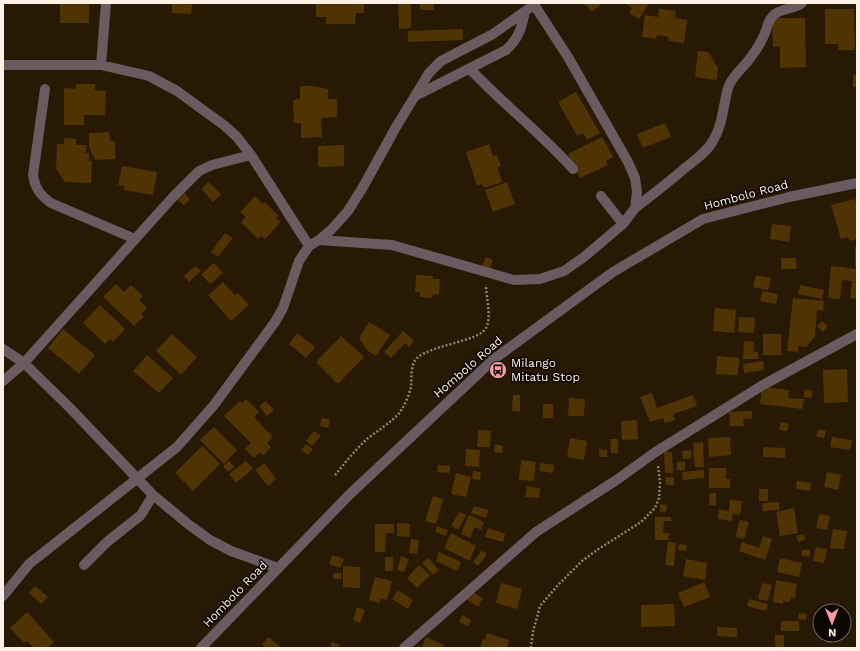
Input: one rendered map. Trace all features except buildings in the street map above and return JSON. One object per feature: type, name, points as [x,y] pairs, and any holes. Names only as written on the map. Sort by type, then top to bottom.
[{"type":"street","points":[[101,65],[106,3]]},
{"type":"street","points":[[319,240],[392,245],[514,280],[540,279],[564,271],[584,257],[623,224],[635,208],[663,187],[706,150],[713,141],[719,129],[728,87],[754,54],[765,32],[768,22],[774,14],[784,9],[797,7],[802,3]]},
{"type":"street","points":[[3,596],[29,564],[177,447],[214,405],[275,322],[283,308],[299,261],[309,246],[331,230],[348,211],[363,188],[396,128],[429,74],[440,61],[493,34],[534,4],[568,57],[628,162],[635,178],[637,192],[635,208]]},
{"type":"street","points":[[415,97],[506,50],[512,45],[521,31],[525,12]]},
{"type":"street","points":[[3,65],[101,65],[148,76],[177,92],[225,126],[237,137],[251,155],[309,246]]},
{"type":"street","points":[[470,69],[491,92],[557,151],[573,169]]},
{"type":"street","points":[[45,89],[34,155],[33,175],[36,189],[41,196],[51,203],[135,239]]},
{"type":"street","points":[[3,381],[24,363],[135,239],[199,171],[212,165],[251,155]]},
{"type":"street","name":"Hombolo Road","points":[[201,648],[349,495],[494,359],[613,272],[703,219],[800,194],[857,183]]},
{"type":"street","points":[[601,196],[623,224]]},
{"type":"street","points":[[404,648],[536,532],[618,479],[654,453],[762,385],[857,334]]},
{"type":"street","points":[[3,349],[24,363],[70,408],[153,495],[210,540],[231,551],[278,568]]},
{"type":"street","points":[[84,565],[107,542],[141,515],[153,495]]},
{"type":"path","points":[[335,476],[367,440],[399,413],[411,388],[413,364],[416,359],[438,347],[473,337],[486,328],[488,320],[486,273]]},
{"type":"path","points":[[531,648],[533,632],[540,606],[558,585],[582,561],[641,522],[655,508],[659,498],[660,483],[659,470],[654,453]]},
{"type":"place","name":"Milango Mitatu Stop","points":[[498,370]]}]
